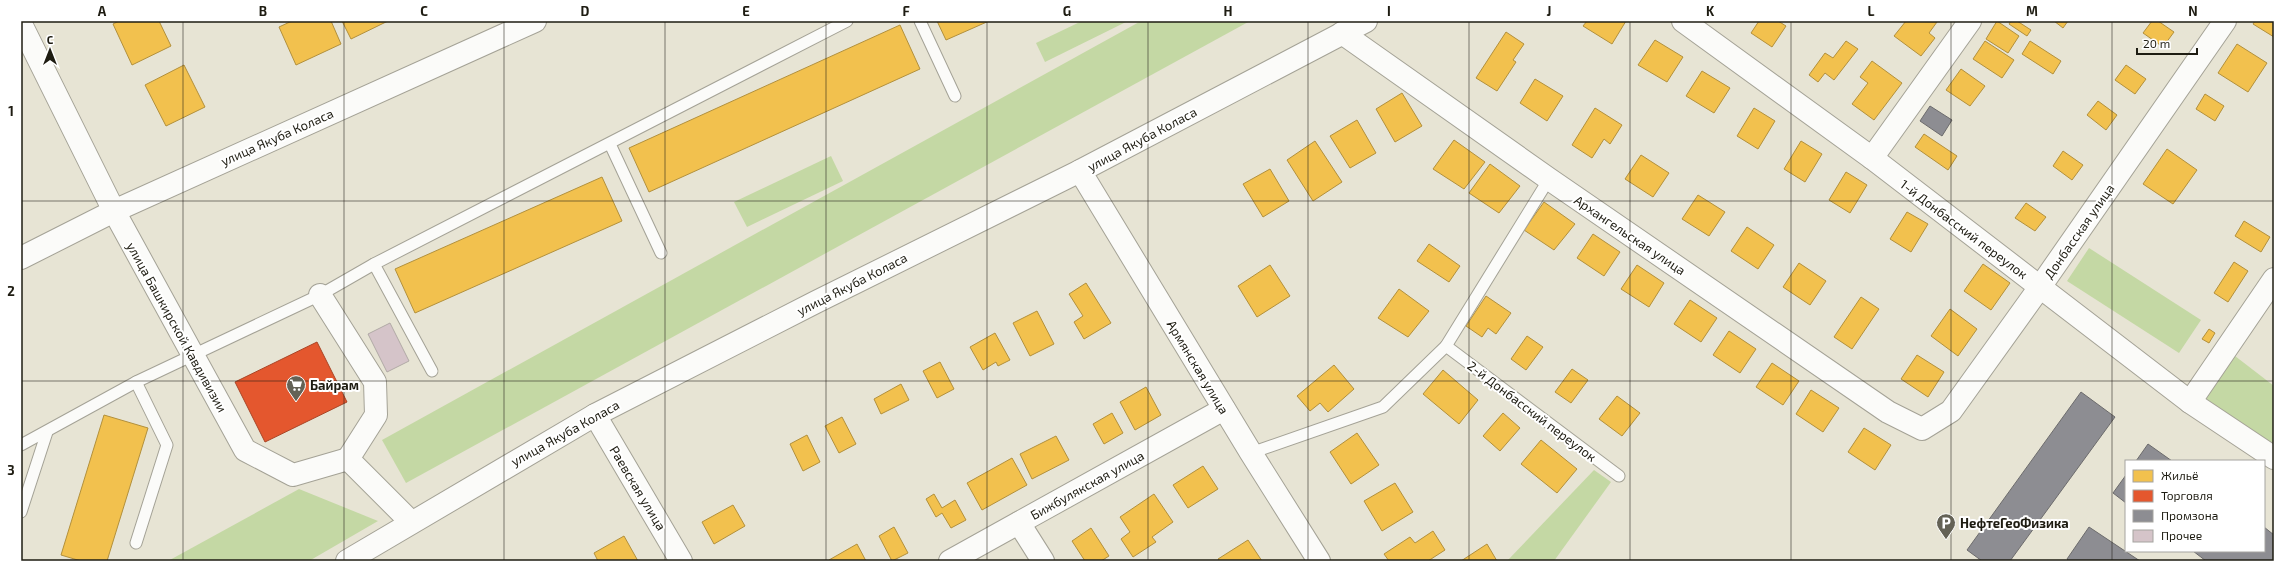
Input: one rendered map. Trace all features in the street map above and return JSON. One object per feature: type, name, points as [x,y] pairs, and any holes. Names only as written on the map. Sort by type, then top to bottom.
[{"type":"street","name":"улица Якуба Коласа","points":[[21,258],[114,211],[535,21]]},
{"type":"street","name":"улица Якуба Коласа","points":[[347,561],[410,522],[595,415],[823,298],[1080,171],[1366,21]]},
{"type":"street","name":"1-й Донбасский переулок","points":[[1683,21],[1872,158],[2190,402],[2274,458]]},
{"type":"street","points":[[1872,158],[1970,21]]},
{"type":"street","name":"Донбасская улица","points":[[1922,429],[1951,411],[2040,287],[2225,21]]},
{"type":"street","name":"улица Башкирской Кавдивизии","points":[[21,24],[114,211],[246,450],[293,475],[348,459]]},
{"type":"street","name":"Архангельская улица","points":[[1342,33],[1549,179],[1888,412],[1922,429]]},
{"type":"street","name":"Армянская улица","points":[[1080,171],[1224,409],[1319,561]]},
{"type":"street","points":[[2190,402],[2274,279]]},
{"type":"street","points":[[320,295],[375,382],[376,415],[348,459],[410,522]]},
{"type":"street","name":"Бижбулякская улица","points":[[950,561],[1224,409]]},
{"type":"street","name":"Раевская улица","points":[[595,415],[682,561]]},
{"type":"street","points":[[1019,523],[1043,561]]},
{"type":"lane","points":[[21,445],[136,382],[320,295],[374,264],[847,21]]},
{"type":"lane","points":[[920,21],[955,96]]},
{"type":"lane","points":[[610,144],[661,253]]},
{"type":"lane","points":[[1251,453],[1383,407],[1446,346],[1549,179]]},
{"type":"lane","points":[[374,264],[432,371]]},
{"type":"lane","name":"2-й Донбасский переулок","points":[[1446,346],[1619,476]]},
{"type":"lane","points":[[136,382],[168,445],[136,543]]},
{"type":"lane","points":[[21,512],[47,432]]},
{"type":"green space","points":[[1082,21],[1128,21],[1045,62],[1036,43]]},
{"type":"green space","points":[[1141,21],[1250,21],[406,483],[382,440]]},
{"type":"green space","points":[[831,156],[843,181],[747,227],[734,202]]},
{"type":"green space","points":[[2089,248],[2201,320],[2179,353],[2067,281]]},
{"type":"green space","points":[[2235,356],[2274,386],[2274,452],[2198,402]]},
{"type":"green space","points":[[1594,470],[1611,482],[1554,561],[1507,561]]},
{"type":"green space","points":[[299,489],[378,521],[309,561],[168,561]]},
{"type":"building: Жильё","points":[[119,21],[159,21],[171,46],[132,65],[113,24]]},
{"type":"building: Жильё","points":[[292,21],[331,21],[341,44],[296,65],[279,27]]},
{"type":"building: Жильё","points":[[342,21],[388,21],[351,39]]},
{"type":"building: Жильё","points":[[937,21],[989,21],[946,40]]},
{"type":"building: Жильё","points":[[1587,21],[1626,21],[1612,44],[1583,26]]},
{"type":"building: Жильё","points":[[1759,21],[1778,21],[1786,26],[1772,47],[1751,33]]},
{"type":"building: Жильё","points":[[1906,21],[1937,22],[1929,33],[1935,38],[1921,56],[1894,36]]},
{"type":"building: Жильё","points":[[1997,21],[2019,36],[2008,53],[1986,39]]},
{"type":"building: Жильё","points":[[2011,21],[2017,21],[2031,30],[2027,36],[2009,24]]},
{"type":"building: Жильё","points":[[2054,21],[2068,21],[2063,28]]},
{"type":"building: Жильё","points":[[2152,21],[2158,21],[2174,32],[2163,47],[2143,33]]},
{"type":"building: Жильё","points":[[2255,21],[2274,21],[2274,37],[2253,24]]},
{"type":"building: Жильё","points":[[900,25],[920,69],[649,192],[629,148]]},
{"type":"building: Жильё","points":[[1506,32],[1524,44],[1513,60],[1516,62],[1497,91],[1476,78]]},
{"type":"building: Жильё","points":[[1655,40],[1683,57],[1667,82],[1638,65]]},
{"type":"building: Жильё","points":[[1846,41],[1858,49],[1834,80],[1825,73],[1818,82],[1809,75],[1825,53],[1833,58]]},
{"type":"building: Жильё","points":[[1985,41],[2014,60],[2002,78],[1973,59]]},
{"type":"building: Жильё","points":[[2030,41],[2061,61],[2053,74],[2022,54]]},
{"type":"building: Жильё","points":[[2237,44],[2267,63],[2248,92],[2218,73]]},
{"type":"building: Жильё","points":[[1872,61],[1902,83],[1874,120],[1852,104],[1868,83],[1860,77]]},
{"type":"building: Жильё","points":[[184,65],[205,107],[166,126],[145,85]]},
{"type":"building: Жильё","points":[[2126,65],[2146,79],[2135,94],[2115,80]]},
{"type":"building: Жильё","points":[[1961,69],[1985,86],[1970,106],[1946,90]]},
{"type":"building: Жильё","points":[[1702,71],[1730,88],[1714,113],[1686,96]]},
{"type":"building: Жильё","points":[[1535,79],[1563,96],[1547,121],[1520,103]]},
{"type":"building: Жильё","points":[[1402,93],[1422,126],[1395,142],[1376,109]]},
{"type":"building: Жильё","points":[[2205,94],[2224,106],[2215,121],[2196,109]]},
{"type":"building: Жильё","points":[[2098,101],[2117,115],[2106,130],[2087,115]]},
{"type":"building: Жильё","points":[[1595,108],[1622,125],[1610,144],[1604,139],[1592,158],[1572,145]]},
{"type":"building: Жильё","points":[[1754,108],[1775,121],[1758,149],[1737,136]]},
{"type":"building: Жильё","points":[[1357,120],[1376,153],[1350,168],[1330,136]]},
{"type":"building: Жильё","points":[[1924,134],[1957,156],[1948,170],[1915,147]]},
{"type":"building: Жильё","points":[[1454,140],[1485,162],[1464,189],[1433,169]]},
{"type":"building: Жильё","points":[[1315,141],[1342,182],[1313,201],[1287,160]]},
{"type":"building: Жильё","points":[[1801,141],[1822,154],[1805,182],[1784,169]]},
{"type":"building: Жильё","points":[[2167,149],[2197,170],[2173,204],[2143,184]]},
{"type":"building: Жильё","points":[[2063,151],[2083,165],[2072,180],[2053,166]]},
{"type":"building: Жильё","points":[[1641,155],[1669,173],[1653,197],[1625,179]]},
{"type":"building: Жильё","points":[[1490,164],[1520,186],[1499,213],[1469,193]]},
{"type":"building: Жильё","points":[[1270,169],[1289,201],[1263,217],[1243,184]]},
{"type":"building: Жильё","points":[[1846,172],[1867,185],[1850,213],[1829,200]]},
{"type":"building: Жильё","points":[[602,177],[622,221],[415,313],[395,269]]},
{"type":"building: Жильё","points":[[1698,195],[1725,212],[1709,236],[1682,219]]},
{"type":"building: Жильё","points":[[1544,202],[1575,224],[1554,250],[1524,230]]},
{"type":"building: Жильё","points":[[2026,203],[2046,217],[2035,231],[2015,218]]},
{"type":"building: Жильё","points":[[1907,212],[1928,224],[1911,252],[1890,239]]},
{"type":"building: Жильё","points":[[2244,221],[2270,237],[2261,252],[2235,236]]},
{"type":"building: Жильё","points":[[1747,227],[1774,245],[1758,269],[1731,251]]},
{"type":"building: Жильё","points":[[1593,234],[1620,252],[1604,276],[1577,258]]},
{"type":"building: Жильё","points":[[1429,244],[1460,266],[1449,282],[1417,261]]},
{"type":"building: Жильё","points":[[2234,262],[2248,271],[2228,302],[2214,293]]},
{"type":"building: Жильё","points":[[1799,263],[1826,281],[1810,305],[1783,287]]},
{"type":"building: Жильё","points":[[1983,264],[2010,283],[1991,310],[1964,291]]},
{"type":"building: Жильё","points":[[1270,265],[1290,296],[1257,317],[1238,286]]},
{"type":"building: Жильё","points":[[1637,265],[1664,283],[1649,307],[1621,289]]},
{"type":"building: Жильё","points":[[1086,283],[1111,323],[1084,339],[1074,322],[1083,316],[1069,294]]},
{"type":"building: Жильё","points":[[1399,289],[1429,311],[1408,337],[1378,318]]},
{"type":"building: Жильё","points":[[1486,296],[1511,313],[1496,334],[1488,328],[1482,337],[1466,326]]},
{"type":"building: Жильё","points":[[1861,297],[1879,309],[1852,349],[1834,337]]},
{"type":"building: Жильё","points":[[1690,300],[1717,318],[1701,342],[1674,324]]},
{"type":"building: Жильё","points":[[1950,309],[1977,329],[1958,356],[1931,336]]},
{"type":"building: Жильё","points":[[1037,311],[1054,344],[1030,356],[1013,323]]},
{"type":"building: Жильё","points":[[2209,329],[2215,333],[2209,343],[2202,339]]},
{"type":"building: Жильё","points":[[1729,331],[1756,349],[1740,373],[1713,355]]},
{"type":"building: Жильё","points":[[995,333],[1010,360],[998,366],[996,362],[983,370],[970,347]]},
{"type":"building: Жильё","points":[[1527,336],[1543,347],[1526,370],[1511,359]]},
{"type":"building: Жильё","points":[[1917,355],[1944,372],[1928,397],[1901,379]]},
{"type":"building: Жильё","points":[[940,362],[954,389],[937,398],[923,371]]},
{"type":"building: Жильё","points":[[1772,363],[1799,381],[1783,405],[1756,387]]},
{"type":"building: Жильё","points":[[1334,365],[1354,389],[1328,412],[1320,403],[1310,411],[1297,396]]},
{"type":"building: Жильё","points":[[1572,369],[1588,380],[1571,403],[1555,392]]},
{"type":"building: Жильё","points":[[1443,370],[1478,400],[1459,424],[1423,394]]},
{"type":"building: Жильё","points":[[901,384],[909,400],[881,414],[874,399]]},
{"type":"building: Жильё","points":[[1146,387],[1161,415],[1135,430],[1120,402]]},
{"type":"building: Жильё","points":[[1811,390],[1839,408],[1823,432],[1796,414]]},
{"type":"building: Жильё","points":[[1617,396],[1640,413],[1622,436],[1599,419]]},
{"type":"building: Жильё","points":[[1112,413],[1123,433],[1104,444],[1093,424]]},
{"type":"building: Жильё","points":[[1503,413],[1520,428],[1500,451],[1483,436]]},
{"type":"building: Жильё","points":[[104,415],[148,428],[107,561],[81,561],[61,555]]},
{"type":"building: Жильё","points":[[842,417],[856,444],[839,453],[825,426]]},
{"type":"building: Жильё","points":[[1864,428],[1891,445],[1875,470],[1848,452]]},
{"type":"building: Жильё","points":[[1357,433],[1379,465],[1351,484],[1330,452]]},
{"type":"building: Жильё","points":[[807,435],[820,462],[803,471],[790,444]]},
{"type":"building: Жильё","points":[[1056,436],[1069,460],[1032,479],[1020,454]]},
{"type":"building: Жильё","points":[[1541,440],[1577,469],[1557,493],[1521,464]]},
{"type":"building: Жильё","points":[[1012,458],[1027,485],[982,510],[967,483]]},
{"type":"building: Жильё","points":[[1203,466],[1218,489],[1188,508],[1173,485]]},
{"type":"building: Жильё","points":[[1395,483],[1413,512],[1382,531],[1364,501]]},
{"type":"building: Жильё","points":[[934,494],[942,508],[955,500],[966,520],[951,528],[942,513],[936,517],[926,499]]},
{"type":"building: Жильё","points":[[1154,494],[1173,522],[1152,537],[1156,542],[1133,557],[1121,539],[1130,532],[1120,517]]},
{"type":"building: Жильё","points":[[733,505],[745,526],[714,544],[702,522]]},
{"type":"building: Жильё","points":[[894,527],[908,553],[892,561],[879,536]]},
{"type":"building: Жильё","points":[[1091,528],[1109,556],[1101,561],[1085,561],[1072,541]]},
{"type":"building: Жильё","points":[[1433,531],[1445,550],[1428,561],[1389,561],[1384,554],[1410,537],[1415,543]]},
{"type":"building: Жильё","points":[[624,536],[638,561],[598,561],[594,553]]},
{"type":"building: Жильё","points":[[1248,540],[1262,561],[1219,561],[1218,559]]},
{"type":"building: Жильё","points":[[857,544],[866,561],[829,560]]},
{"type":"building: Жильё","points":[[1487,544],[1497,561],[1461,561]]},
{"type":"building: Торговля","points":[[317,342],[347,402],[265,442],[235,382]]},
{"type":"building: Промзона","points":[[1930,106],[1952,120],[1942,136],[1920,121]]},
{"type":"building: Промзона","points":[[2081,392],[2115,417],[2010,561],[1982,561],[1967,550]]},
{"type":"building: Промзона","points":[[2148,444],[2171,460],[2137,460]]},
{"type":"building: Промзона","points":[[2125,476],[2125,502],[2113,493]]},
{"type":"building: Промзона","points":[[2089,527],[2140,561],[2069,561],[2067,559]]},
{"type":"building: Промзона","points":[[2265,528],[2274,535],[2274,561],[2206,561],[2194,552],[2265,552]]},
{"type":"building: Прочее","points":[[390,323],[409,361],[387,372],[368,334]]},
{"type":"place","name":"Байрам","points":[[296,402]]},
{"type":"place","name":"НефтеГеоФизика","points":[[1946,540]]}]
